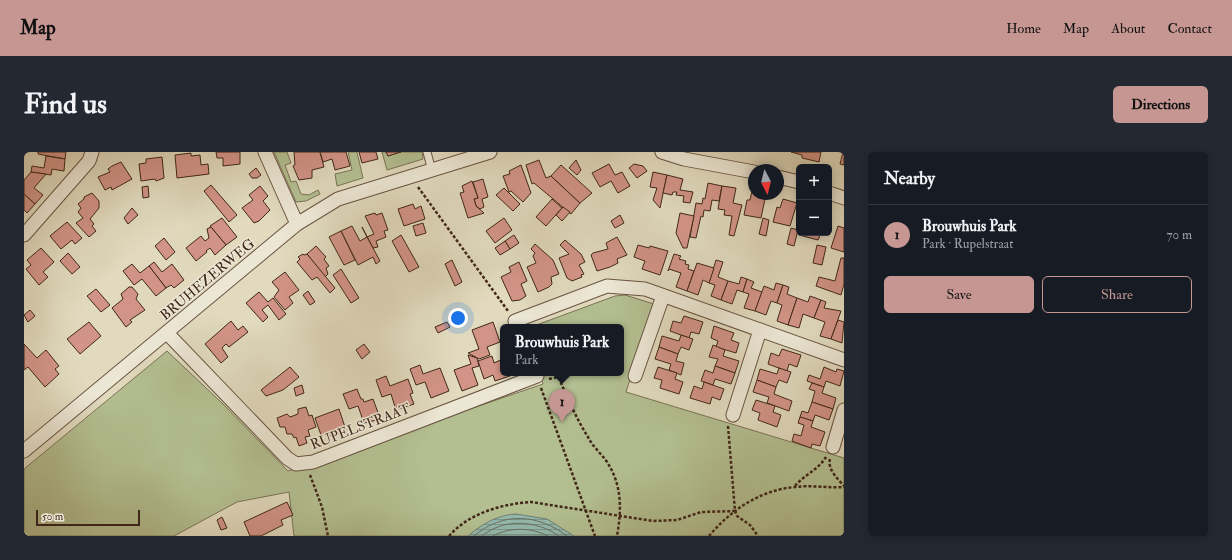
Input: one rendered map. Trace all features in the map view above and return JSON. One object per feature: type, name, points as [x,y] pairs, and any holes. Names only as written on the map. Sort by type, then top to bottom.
[{"type":"street","points":[[26,232],[90,161],[92,152]]},
{"type":"street","points":[[265,152],[297,224]]},
{"type":"street","name":"BRUHEZERWEG","points":[[24,451],[167,334],[297,224],[338,199],[490,152]]},
{"type":"street","points":[[662,152],[684,160],[748,171]]},
{"type":"street","points":[[784,178],[796,181]]},
{"type":"street","points":[[832,194],[844,198]]},
{"type":"street","points":[[516,324],[607,286],[645,289],[844,360]]},
{"type":"street","points":[[635,376],[663,296]]},
{"type":"street","points":[[733,415],[760,330]]},
{"type":"street","name":"RUPELSTRAAT","points":[[167,334],[287,458],[296,464],[313,462],[533,376]]},
{"type":"street","points":[[833,447],[844,410]]},
{"type":"lane","points":[[427,152],[432,171]]},
{"type":"path","points":[[412,177],[516,324]]},
{"type":"path","points":[[536,376],[587,510],[595,536]]},
{"type":"path","points":[[558,376],[588,438],[606,460],[616,480],[620,499],[620,516],[617,536]]},
{"type":"path","points":[[733,415],[727,428],[735,511],[737,516],[750,525],[758,536]]},
{"type":"path","points":[[833,447],[829,463],[834,475],[844,486]]},
{"type":"path","points":[[795,487],[801,479],[820,466],[833,447]]},
{"type":"path","points":[[305,463],[322,507],[328,536]]},
{"type":"path","points":[[709,536],[720,523],[735,511],[769,492],[795,487],[844,486]]},
{"type":"path","points":[[449,536],[472,518],[495,508],[531,502],[653,521],[671,520],[701,512],[735,511]]},
{"type":"green space","points":[[274,152],[287,152],[291,163],[285,165],[291,182],[296,181],[301,194],[309,195],[318,190],[320,194],[306,201],[296,202]]},
{"type":"green space","points":[[348,152],[357,152],[363,178],[337,186],[335,174],[352,170]]},
{"type":"green space","points":[[382,152],[386,152],[388,156],[400,152],[422,152],[423,159],[387,170]]},
{"type":"green space","points":[[625,295],[654,304],[626,392],[844,458],[844,536],[294,536],[289,492],[237,502],[174,536],[24,536],[24,469],[167,351],[223,404],[288,471],[543,384],[540,376],[624,376],[624,324],[539,324],[615,296]]},
{"type":"water","points":[[516,514],[547,519],[574,536],[468,536],[496,518]]},
{"type":"building","points":[[38,152],[66,152],[65,159],[38,154]]},
{"type":"building","points":[[216,152],[240,152],[240,164],[223,166],[223,158],[217,158]]},
{"type":"building","points":[[294,152],[320,152],[324,167],[312,170],[312,178],[299,180],[293,166],[295,165]]},
{"type":"building","points":[[320,152],[346,152],[350,166],[335,170],[332,159],[323,162]]},
{"type":"building","points":[[359,152],[376,152],[378,159],[362,163]]},
{"type":"building","points":[[386,152],[401,152],[388,156]]},
{"type":"building","points":[[791,152],[821,152],[819,162],[802,158],[802,155]]},
{"type":"building","points":[[844,152],[844,165],[840,164]]},
{"type":"building","points":[[191,153],[191,156],[200,155],[201,165],[208,164],[209,174],[177,178],[175,155]]},
{"type":"building","points":[[46,156],[65,159],[64,171],[52,169],[51,175],[31,172],[32,166],[44,168]]},
{"type":"building","points":[[162,157],[164,178],[156,181],[155,179],[141,181],[139,164],[146,163],[146,159]]},
{"type":"building","points":[[539,160],[546,178],[551,176],[580,203],[571,214],[534,183],[532,184],[526,165]]},
{"type":"building","points":[[576,160],[581,170],[577,175],[569,168]]},
{"type":"building","points":[[121,162],[132,179],[112,190],[111,187],[105,190],[98,177],[110,172],[108,169]]},
{"type":"building","points":[[609,164],[615,175],[622,172],[630,186],[618,193],[611,181],[600,187],[592,173]]},
{"type":"building","points":[[634,164],[643,166],[647,171],[637,178],[629,168]]},
{"type":"building","points":[[521,165],[531,193],[523,202],[511,191],[509,192],[503,176],[510,174],[509,171]]},
{"type":"building","points":[[561,165],[592,193],[580,203],[551,176]]},
{"type":"building","points":[[256,168],[261,175],[257,178],[252,178],[249,174]]},
{"type":"building","points":[[31,172],[46,174],[34,188],[43,195],[35,204],[24,194],[24,180]]},
{"type":"building","points":[[653,172],[667,175],[660,208],[653,200],[657,188],[650,187]]},
{"type":"building","points":[[667,175],[683,179],[680,190],[693,192],[690,203],[683,202],[684,196],[676,195],[677,192],[673,192],[672,195],[663,193]]},
{"type":"building","points":[[483,179],[488,197],[482,199],[484,207],[480,209],[476,206],[474,199],[478,198],[473,182]]},
{"type":"building","points":[[472,181],[478,198],[474,199],[476,206],[484,213],[468,218],[460,193],[464,192],[462,186]]},
{"type":"building","points":[[708,183],[722,186],[719,201],[712,200],[710,211],[704,210],[703,217],[701,216],[696,238],[690,237],[696,203],[702,204],[703,198],[705,199]]},
{"type":"building","points":[[211,185],[237,215],[229,222],[204,191]]},
{"type":"building","points":[[148,186],[149,197],[143,198],[142,187]]},
{"type":"building","points":[[260,186],[268,196],[263,201],[270,210],[259,221],[254,223],[242,208],[253,200],[249,195]]},
{"type":"building","points":[[722,186],[736,188],[733,203],[742,205],[734,236],[729,235],[732,216],[724,215],[725,210],[718,209]]},
{"type":"building","points":[[504,188],[520,204],[513,211],[496,195]]},
{"type":"building","points":[[92,193],[99,201],[99,208],[90,219],[94,224],[92,226],[96,231],[89,237],[76,223],[83,218],[78,212],[81,208],[78,204],[84,199],[84,197]]},
{"type":"building","points":[[24,194],[35,204],[27,213],[24,210]]},
{"type":"building","points":[[552,199],[562,208],[546,226],[536,217]]},
{"type":"building","points":[[784,199],[796,203],[790,226],[773,222],[777,207],[780,208]]},
{"type":"building","points":[[748,200],[765,200],[761,218],[744,215]]},
{"type":"building","points":[[413,204],[415,209],[421,206],[425,219],[404,226],[398,209]]},
{"type":"building","points":[[563,207],[570,212],[562,221],[556,215]]},
{"type":"building","points":[[132,208],[138,215],[128,224],[124,218]]},
{"type":"building","points":[[375,213],[376,215],[382,213],[388,230],[384,231],[386,237],[376,241],[378,247],[373,248],[367,237],[374,234],[365,216]]},
{"type":"building","points":[[680,213],[694,216],[687,248],[683,248],[676,233]]},
{"type":"building","points":[[620,215],[624,223],[615,228],[611,221]]},
{"type":"building","points":[[222,218],[237,237],[226,245],[210,226]]},
{"type":"building","points":[[504,218],[512,230],[495,243],[486,231]]},
{"type":"building","points":[[763,218],[769,220],[766,236],[759,234]]},
{"type":"building","points":[[67,222],[82,238],[75,244],[72,240],[61,249],[50,236]]},
{"type":"building","points":[[423,223],[426,233],[416,236],[413,226]]},
{"type":"building","points":[[352,226],[360,241],[367,237],[380,261],[376,264],[373,257],[358,265],[341,231]]},
{"type":"building","points":[[838,226],[844,228],[844,252],[831,248]]},
{"type":"building","points":[[211,227],[226,245],[215,255],[210,248],[196,261],[186,248],[201,236],[205,241],[209,238],[207,229]]},
{"type":"building","points":[[791,228],[796,229],[796,236],[794,246],[787,244]]},
{"type":"building","points":[[341,231],[355,260],[344,265],[329,237]]},
{"type":"building","points":[[401,235],[419,267],[409,272],[392,241]]},
{"type":"building","points":[[514,235],[519,243],[510,249],[505,241]]},
{"type":"building","points":[[803,236],[820,236],[818,240]]},
{"type":"building","points":[[617,237],[627,255],[617,259],[618,263],[597,271],[591,255],[593,253],[608,249],[606,243]]},
{"type":"building","points":[[164,238],[175,252],[166,260],[155,246]]},
{"type":"building","points":[[565,240],[581,254],[585,262],[579,265],[584,274],[581,275],[582,277],[572,281],[567,278],[559,258],[569,254],[560,245]]},
{"type":"building","points":[[505,241],[510,249],[500,255],[495,248]]},
{"type":"building","points":[[535,244],[553,260],[559,274],[551,277],[552,284],[549,287],[538,292],[527,267],[536,263],[533,256],[535,253],[531,249]]},
{"type":"building","points":[[638,245],[649,248],[650,246],[668,251],[660,275],[642,269],[645,261],[634,257]]},
{"type":"building","points":[[817,245],[826,247],[822,265],[813,263]]},
{"type":"building","points":[[316,246],[326,257],[324,259],[329,266],[326,268],[328,274],[325,277],[307,254]]},
{"type":"building","points":[[41,248],[54,262],[43,272],[48,277],[39,285],[26,269],[31,265],[27,260]]},
{"type":"building","points":[[68,253],[80,267],[72,274],[60,261]]},
{"type":"building","points":[[303,254],[307,254],[335,288],[330,293],[317,277],[312,280],[297,262],[300,259],[298,257]]},
{"type":"building","points":[[674,254],[681,256],[679,259],[686,261],[685,264],[689,265],[688,269],[694,271],[687,291],[676,287],[681,273],[669,269],[668,271]]},
{"type":"building","points":[[841,258],[844,258],[844,284],[841,295],[816,286],[819,277],[835,281]]},
{"type":"building","points":[[452,260],[462,282],[455,286],[445,264]]},
{"type":"building","points":[[716,260],[723,262],[718,277],[728,281],[721,300],[711,296],[715,285],[709,283]]},
{"type":"building","points":[[154,262],[162,272],[172,264],[184,280],[174,288],[171,285],[166,288],[149,266]]},
{"type":"building","points":[[519,262],[527,281],[521,284],[526,296],[520,300],[512,301],[501,277],[511,272],[509,267]]},
{"type":"building","points":[[697,263],[714,268],[709,283],[703,280],[698,295],[687,291]]},
{"type":"building","points":[[132,264],[140,273],[149,266],[166,288],[156,296],[142,279],[134,285],[123,271]]},
{"type":"building","points":[[341,269],[359,298],[351,303],[333,275]]},
{"type":"building","points":[[285,272],[299,290],[289,297],[293,303],[285,310],[274,297],[279,290],[272,282]]},
{"type":"building","points":[[741,277],[747,279],[743,292],[737,290],[732,304],[721,300],[728,281],[739,284]]},
{"type":"building","points":[[747,279],[754,282],[751,288],[762,292],[755,311],[744,308],[749,294],[743,292]]},
{"type":"building","points":[[776,283],[783,285],[777,303],[771,301],[766,315],[755,311],[764,286],[774,290]]},
{"type":"building","points":[[783,285],[789,287],[787,294],[797,298],[788,325],[777,321],[782,305],[777,303]]},
{"type":"building","points":[[129,287],[132,287],[138,294],[136,299],[145,310],[130,320],[132,322],[126,327],[112,308],[123,299],[121,294]]},
{"type":"building","points":[[96,289],[110,305],[101,312],[87,296]]},
{"type":"building","points":[[308,291],[315,302],[310,305],[303,295]]},
{"type":"building","points":[[259,292],[268,302],[273,298],[286,314],[279,320],[268,305],[262,310],[268,317],[263,322],[246,303]]},
{"type":"building","points":[[810,296],[821,300],[814,318],[803,314],[799,328],[788,325],[797,298],[808,302]]},
{"type":"building","points":[[821,300],[826,302],[824,308],[841,311],[831,339],[820,336],[825,322],[814,318]]},
{"type":"building","points":[[30,310],[35,316],[28,322],[24,315]]},
{"type":"building","points":[[684,316],[703,322],[699,334],[691,332],[689,338],[670,331],[673,321],[681,323]]},
{"type":"building","points":[[838,320],[844,322],[842,343],[831,339]]},
{"type":"building","points":[[231,321],[238,330],[243,326],[248,332],[229,347],[226,344],[222,348],[228,357],[221,363],[205,344]]},
{"type":"building","points":[[89,322],[101,336],[80,354],[67,339]]},
{"type":"building","points":[[447,322],[450,327],[438,333],[435,327]]},
{"type":"building","points":[[493,322],[500,342],[487,347],[490,355],[479,359],[468,353],[479,349],[472,330]]},
{"type":"building","points":[[714,326],[734,333],[731,340],[739,343],[736,353],[716,347],[718,341],[711,338]]},
{"type":"building","points":[[681,335],[693,339],[689,350],[681,347],[678,354],[659,347],[662,336],[679,341]]},
{"type":"building","points":[[24,344],[37,358],[46,350],[59,366],[55,369],[59,374],[45,387],[28,367],[24,370]]},
{"type":"building","points":[[364,344],[370,352],[362,359],[356,350]]},
{"type":"building","points":[[713,345],[725,350],[723,356],[739,361],[735,373],[715,366],[718,359],[709,357]]},
{"type":"building","points":[[659,347],[678,354],[676,361],[684,363],[681,375],[669,370],[671,364],[655,359]]},
{"type":"building","points":[[782,349],[801,355],[797,367],[789,364],[787,371],[768,364],[771,353],[779,356]]},
{"type":"building","points":[[468,355],[477,358],[479,366],[472,368],[478,385],[462,391],[454,370],[471,364]]},
{"type":"building","points":[[492,356],[494,363],[500,360],[500,376],[510,376],[495,381],[493,375],[484,379],[478,361]]},
{"type":"building","points":[[420,365],[423,374],[440,368],[449,391],[431,398],[425,382],[416,385],[410,369]]},
{"type":"building","points":[[715,366],[735,373],[731,384],[715,379],[713,385],[701,381],[705,370],[713,373]]},
{"type":"building","points":[[290,367],[299,377],[283,390],[266,396],[261,390]]},
{"type":"building","points":[[658,367],[677,373],[675,379],[683,382],[679,394],[660,388],[662,380],[654,378]]},
{"type":"building","points":[[824,367],[836,372],[837,369],[844,371],[840,386],[826,381],[824,387],[807,381],[809,375],[820,379]]},
{"type":"building","points":[[779,368],[791,372],[787,383],[779,380],[776,387],[757,380],[760,369],[777,374]]},
{"type":"building","points":[[386,376],[390,386],[408,379],[413,393],[410,394],[414,404],[396,410],[391,394],[382,397],[376,380]]},
{"type":"building","points":[[757,380],[776,387],[774,394],[792,401],[789,411],[767,403],[769,397],[753,392]]},
{"type":"building","points":[[704,382],[724,389],[720,400],[712,397],[710,404],[690,398],[694,386],[702,389]]},
{"type":"building","points":[[812,383],[824,387],[822,393],[836,398],[833,409],[812,402],[815,391],[809,389]]},
{"type":"building","points":[[302,385],[304,393],[296,396],[294,388]]},
{"type":"building","points":[[357,389],[361,399],[363,399],[364,402],[373,399],[380,418],[364,423],[358,406],[349,409],[343,394]]},
{"type":"building","points":[[756,400],[775,406],[773,412],[781,415],[777,427],[758,420],[760,413],[752,410]]},
{"type":"building","points":[[812,402],[833,409],[829,420],[815,415],[813,421],[800,417],[802,411],[808,413]]},
{"type":"building","points":[[306,407],[309,416],[312,415],[316,427],[308,430],[310,436],[305,437],[307,443],[299,446],[296,437],[294,438],[292,434],[287,434],[285,427],[280,427],[277,418],[287,414],[290,417],[298,414],[298,409]]},
{"type":"building","points":[[339,409],[346,430],[339,434],[329,436],[328,433],[321,435],[315,418]]},
{"type":"building","points":[[800,417],[813,421],[811,427],[825,432],[820,446],[812,444],[811,448],[792,441],[794,434],[801,436],[804,425],[798,423]]},
{"type":"building","points":[[287,502],[293,515],[281,520],[283,525],[261,536],[250,536],[244,522]]},
{"type":"building","points":[[222,517],[227,528],[221,530],[217,520]]},
{"type":"place","name":"Brouwhuis Park","points":[[562,422]]}]
